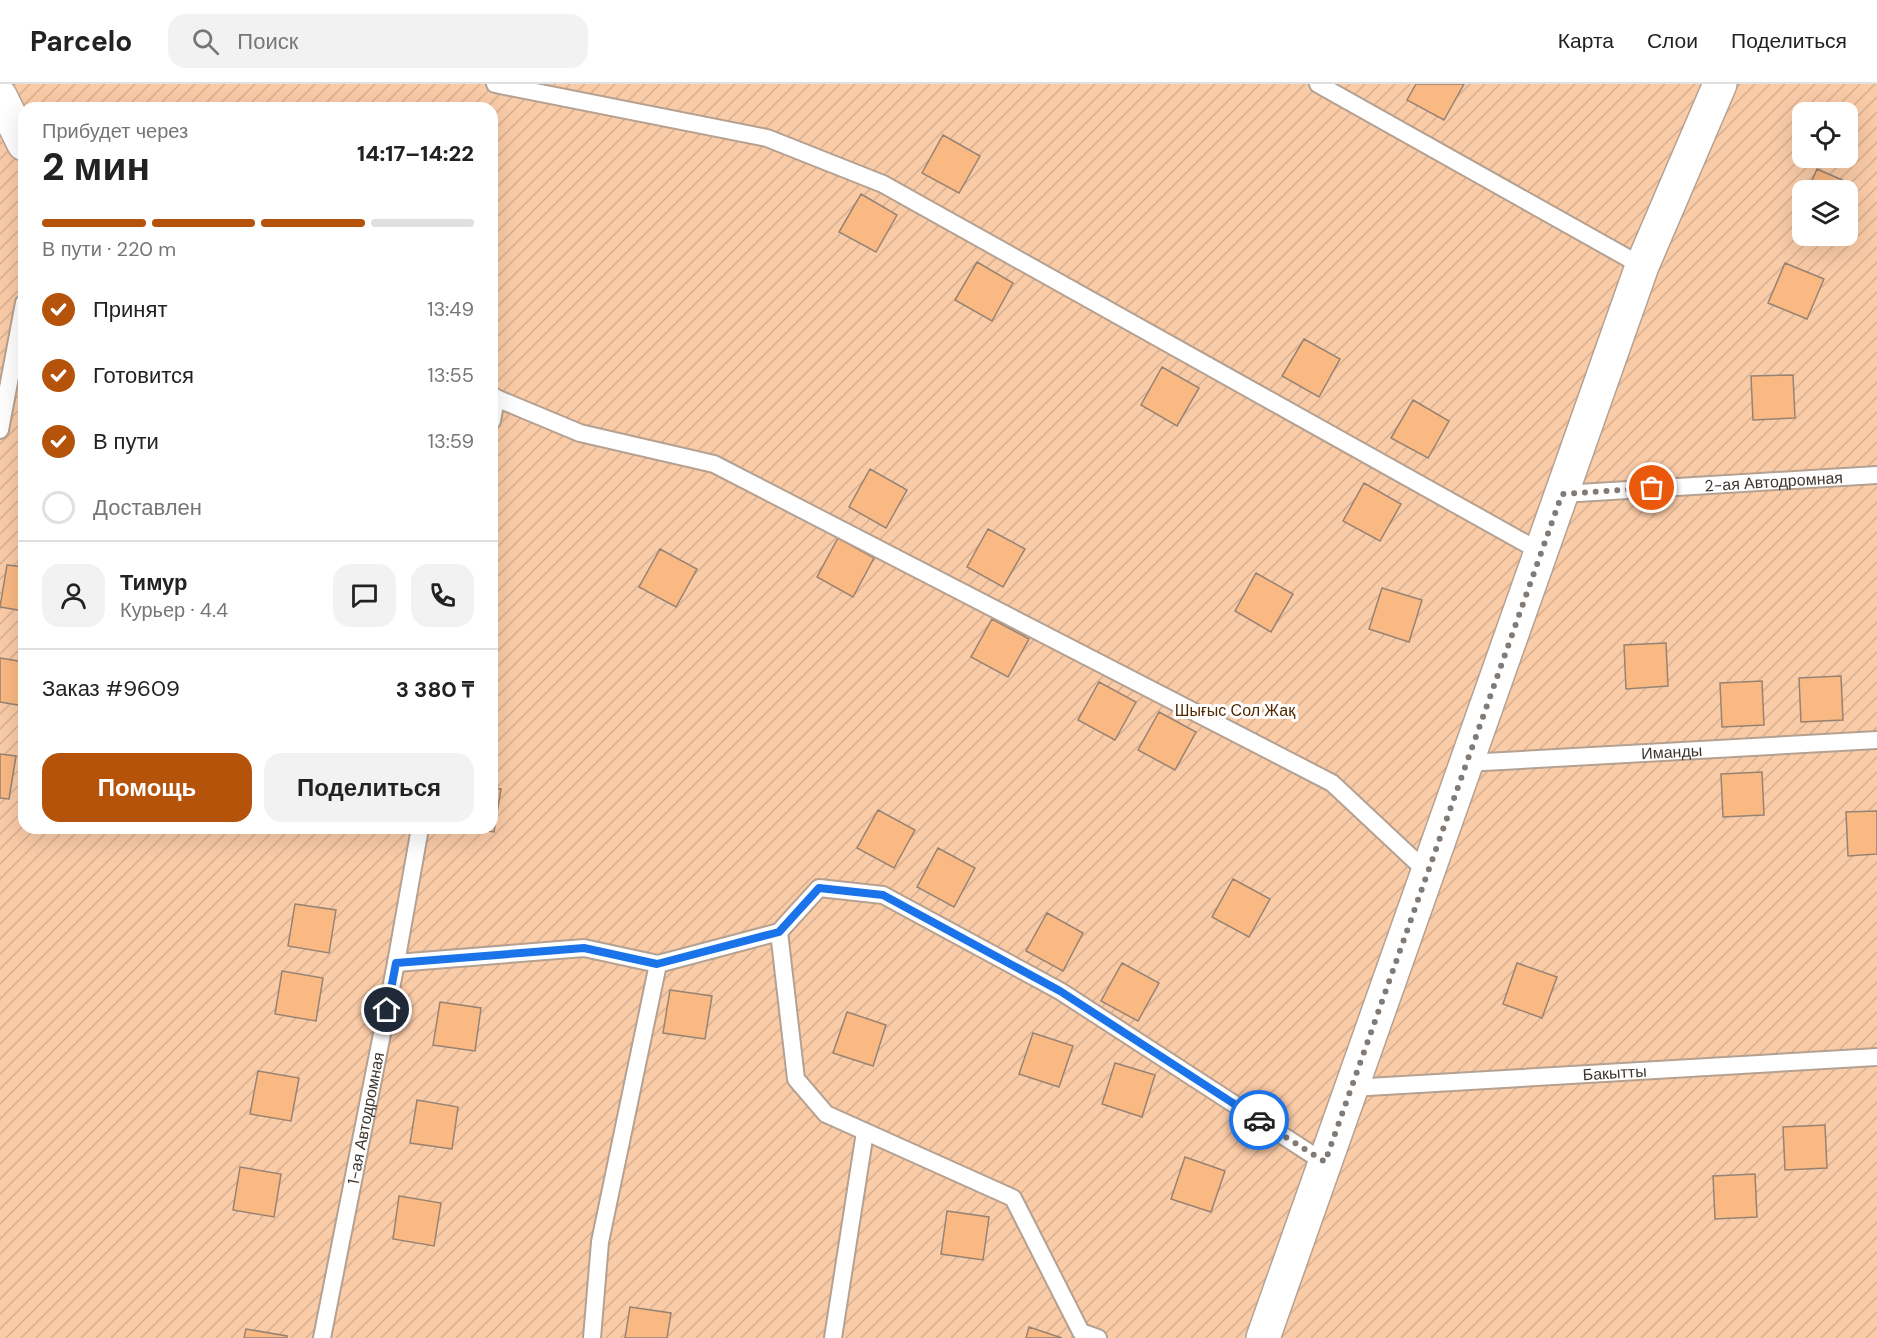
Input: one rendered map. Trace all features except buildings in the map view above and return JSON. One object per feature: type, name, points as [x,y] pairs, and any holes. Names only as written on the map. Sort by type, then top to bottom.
[{"type":"street","points":[[1263,1338],[1642,266],[1720,84]]},
{"type":"street","points":[[0,96],[18,132]]},
{"type":"lane","points":[[495,84],[767,138],[883,184],[1541,552]]},
{"type":"lane","points":[[1318,84],[1642,266]]},
{"type":"lane","points":[[0,430],[18,335]]},
{"type":"lane","points":[[498,399],[580,433],[714,464],[1332,783],[1427,873]]},
{"type":"lane","name":"2-ая Автодромная","points":[[1562,494],[1877,475]]},
{"type":"lane","name":"Иманды","points":[[1466,763],[1877,740]]},
{"type":"lane","name":"1-ая Автодромная","points":[[322,1338],[396,963],[419,834]]},
{"type":"lane","points":[[396,963],[584,948],[657,964],[779,932],[819,888],[883,895],[1060,991],[1325,1162]]},
{"type":"lane","points":[[779,932],[796,1079],[826,1114],[1013,1198],[1081,1332],[1098,1338]]},
{"type":"lane","points":[[591,1338],[600,1242],[657,964]]},
{"type":"lane","name":"Бакытты","points":[[1351,1088],[1877,1057]]},
{"type":"lane","points":[[833,1338],[865,1132]]},
{"type":"green space","name":"Шығыс Сол Жақ","points":[[0,84],[1877,84],[1877,1338],[0,1338]]},
{"type":"way so far","points":[[1259,1120],[1325,1162],[1562,494],[1652,488]]},
{"type":"route","points":[[387,1010],[396,963],[584,948],[657,964],[779,932],[819,888],[883,895],[1060,991],[1259,1120]]}]
